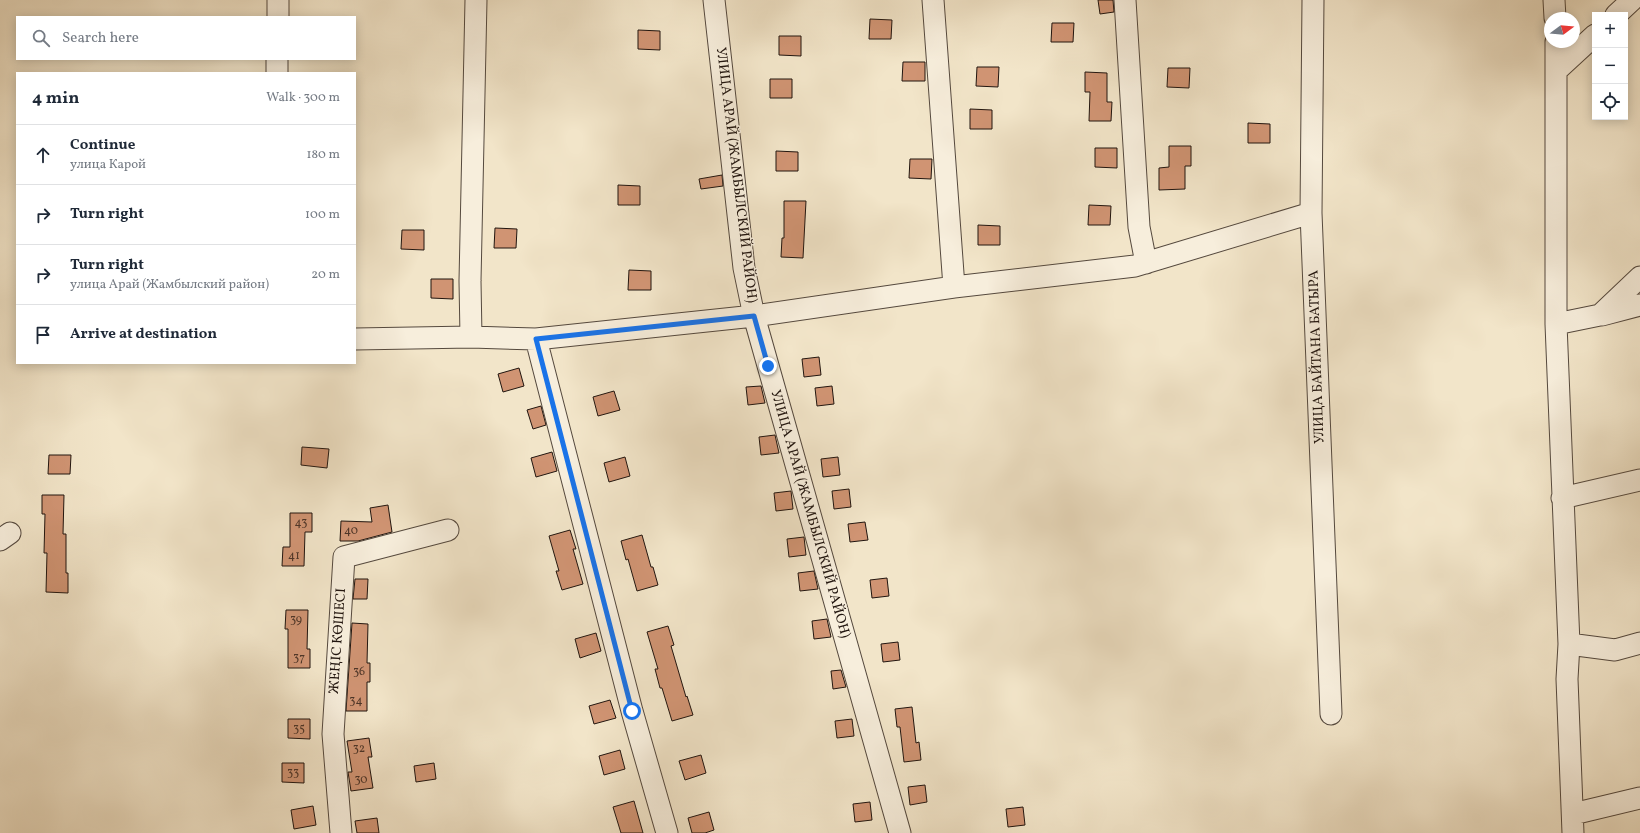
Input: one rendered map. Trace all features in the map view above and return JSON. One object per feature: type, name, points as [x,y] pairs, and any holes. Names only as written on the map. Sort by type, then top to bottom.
[{"type":"street","points":[[278,0],[278,16]]},
{"type":"street","points":[[471,337],[470,273],[476,0]]},
{"type":"street","name":"УЛИЦА АРАЙ (ЖАМБЫЛСКИЙ РАЙОН)","points":[[714,0],[744,268],[754,316],[900,833]]},
{"type":"street","points":[[933,0],[954,287]]},
{"type":"street","points":[[1125,0],[1139,227],[1146,263]]},
{"type":"street","name":"УЛИЦА БАЙТАНА БАТЫРА","points":[[1313,0],[1311,213],[1331,714]]},
{"type":"street","points":[[1554,0],[1555,12]]},
{"type":"street","points":[[1619,12],[1632,0]]},
{"type":"street","points":[[1557,70],[1592,38]]},
{"type":"street","points":[[1556,48],[1556,324],[1569,644],[1567,678],[1573,824],[1640,798]]},
{"type":"street","points":[[277,60],[277,72]]},
{"type":"street","points":[[356,339],[471,337],[536,339],[754,316],[954,287],[1135,266],[1311,213]]},
{"type":"street","points":[[1600,315],[1640,277]]},
{"type":"street","points":[[1556,324],[1640,305]]},
{"type":"street","points":[[536,339],[632,711],[667,833]]},
{"type":"street","points":[[1562,498],[1640,480]]},
{"type":"street","name":"ЖЕҢІС КӨШЕСІ","points":[[341,833],[333,734],[344,557],[448,530]]},
{"type":"street","points":[[1569,644],[1615,650],[1640,643]]},
{"type":"building","points":[[1098,0],[1113,0],[1114,12],[1100,14]]},
{"type":"building","points":[[870,19],[892,20],[891,39],[869,39]]},
{"type":"building","points":[[1052,23],[1074,23],[1073,42],[1051,42]]},
{"type":"building","points":[[638,30],[660,31],[660,50],[638,49]]},
{"type":"building","points":[[779,36],[801,36],[801,56],[779,55]]},
{"type":"building","points":[[903,62],[925,62],[925,81],[902,81]]},
{"type":"building","points":[[977,67],[999,67],[998,87],[976,86]]},
{"type":"building","points":[[1168,68],[1190,68],[1189,88],[1167,87]]},
{"type":"building","points":[[1085,72],[1107,73],[1107,102],[1112,102],[1111,121],[1089,121],[1090,92],[1085,92]]},
{"type":"building","points":[[770,79],[792,79],[792,98],[770,98]]},
{"type":"building","points":[[970,109],[992,110],[992,129],[970,129]]},
{"type":"building","points":[[1248,123],[1270,124],[1270,143],[1248,143]]},
{"type":"building","points":[[1169,146],[1191,146],[1191,166],[1185,166],[1185,189],[1159,190],[1159,168],[1169,167]]},
{"type":"building","points":[[1095,148],[1117,148],[1117,168],[1095,167]]},
{"type":"building","points":[[776,151],[798,152],[798,171],[776,171]]},
{"type":"building","points":[[910,159],[932,159],[931,179],[909,178]]},
{"type":"building","points":[[722,175],[723,186],[701,189],[699,179]]},
{"type":"building","points":[[618,185],[640,186],[640,205],[618,205]]},
{"type":"building","points":[[784,201],[806,201],[803,258],[781,257],[782,238],[784,238]]},
{"type":"building","points":[[1089,205],[1111,206],[1110,225],[1088,225]]},
{"type":"building","points":[[978,225],[1000,226],[1000,245],[978,245]]},
{"type":"building","points":[[495,228],[517,229],[516,248],[494,248]]},
{"type":"building","points":[[402,230],[424,230],[424,250],[401,249]]},
{"type":"building","points":[[629,270],[651,271],[651,290],[628,290]]},
{"type":"building","points":[[431,279],[453,279],[453,299],[431,298]]},
{"type":"building","points":[[819,357],[821,375],[804,377],[802,359]]},
{"type":"building","points":[[519,368],[524,386],[503,392],[498,374]]},
{"type":"building","points":[[761,386],[765,403],[748,405],[746,387]]},
{"type":"building","points":[[832,386],[834,404],[817,406],[815,388]]},
{"type":"building","points":[[614,391],[620,410],[598,416],[593,397]]},
{"type":"building","points":[[541,406],[546,425],[533,429],[527,410]]},
{"type":"building","points":[[775,435],[779,453],[761,455],[759,437]]},
{"type":"building","points":[[302,447],[329,449],[327,468],[301,465]]},
{"type":"building","points":[[552,452],[557,471],[536,477],[531,458]]},
{"type":"building","points":[[49,455],[71,455],[70,474],[48,474]]},
{"type":"building","points":[[625,457],[630,476],[609,482],[604,463]]},
{"type":"building","points":[[838,457],[840,475],[823,477],[821,459]]},
{"type":"building","points":[[849,489],[851,507],[834,509],[832,491]]},
{"type":"building","points":[[791,491],[793,509],[776,511],[774,493]]},
{"type":"building","points":[[42,495],[64,495],[63,534],[66,534],[66,573],[68,573],[68,593],[46,592],[47,553],[44,553],[45,514],[42,514]]},
{"type":"building","points":[[388,505],[392,532],[358,541],[340,541],[341,521],[372,522],[370,508]]},
{"type":"building","points":[[290,513],[312,513],[312,532],[305,532],[304,566],[282,566],[283,547],[290,547]]},
{"type":"building","points":[[865,522],[868,540],[850,542],[848,524]]},
{"type":"building","points":[[570,530],[576,549],[573,549],[583,584],[562,590],[556,571],[559,571],[549,536]]},
{"type":"building","points":[[642,535],[658,585],[637,591],[621,541]]},
{"type":"building","points":[[804,537],[806,555],[789,557],[787,539]]},
{"type":"building","points":[[814,571],[818,589],[800,591],[798,573]]},
{"type":"building","points":[[887,578],[889,596],[872,598],[870,580]]},
{"type":"building","points":[[355,579],[368,579],[367,599],[353,599]]},
{"type":"building","points":[[286,610],[308,610],[307,649],[310,649],[310,668],[288,668],[288,629],[285,629]]},
{"type":"building","points":[[827,619],[831,637],[814,639],[812,621]]},
{"type":"building","points":[[352,623],[368,624],[367,663],[370,663],[370,682],[367,682],[367,711],[346,711]]},
{"type":"building","points":[[668,626],[674,645],[671,646],[686,697],[687,696],[693,715],[672,721],[662,688],[660,688],[655,669],[658,669],[647,632]]},
{"type":"building","points":[[596,633],[601,651],[580,658],[575,639]]},
{"type":"building","points":[[898,642],[900,660],[883,662],[881,644]]},
{"type":"building","points":[[841,670],[846,687],[833,689],[831,671]]},
{"type":"building","points":[[610,700],[616,718],[594,724],[589,706]]},
{"type":"building","points":[[912,707],[916,743],[919,742],[921,760],[904,762],[900,727],[897,727],[895,709]]},
{"type":"building","points":[[288,719],[310,719],[310,739],[288,738]]},
{"type":"building","points":[[852,719],[854,736],[837,738],[835,721]]},
{"type":"building","points":[[369,738],[372,757],[368,757],[373,788],[351,791],[348,772],[352,772],[347,741]]},
{"type":"building","points":[[620,750],[625,769],[604,775],[599,756]]},
{"type":"building","points":[[701,755],[706,773],[685,780],[679,761]]},
{"type":"building","points":[[282,763],[304,763],[304,783],[282,782]]},
{"type":"building","points":[[434,763],[436,779],[416,782],[414,766]]},
{"type":"building","points":[[925,785],[927,802],[910,805],[908,787]]},
{"type":"building","points":[[634,801],[643,833],[621,833],[613,807]]},
{"type":"building","points":[[870,802],[872,820],[855,822],[853,804]]},
{"type":"building","points":[[313,806],[316,825],[294,829],[291,810]]},
{"type":"building","points":[[1023,807],[1025,825],[1008,827],[1006,809]]},
{"type":"building","points":[[709,812],[714,830],[705,833],[692,833],[688,818]]},
{"type":"building","points":[[377,818],[379,833],[357,833],[355,821]]},
{"type":"route","points":[[632,711],[536,339],[754,316],[768,366]]}]
